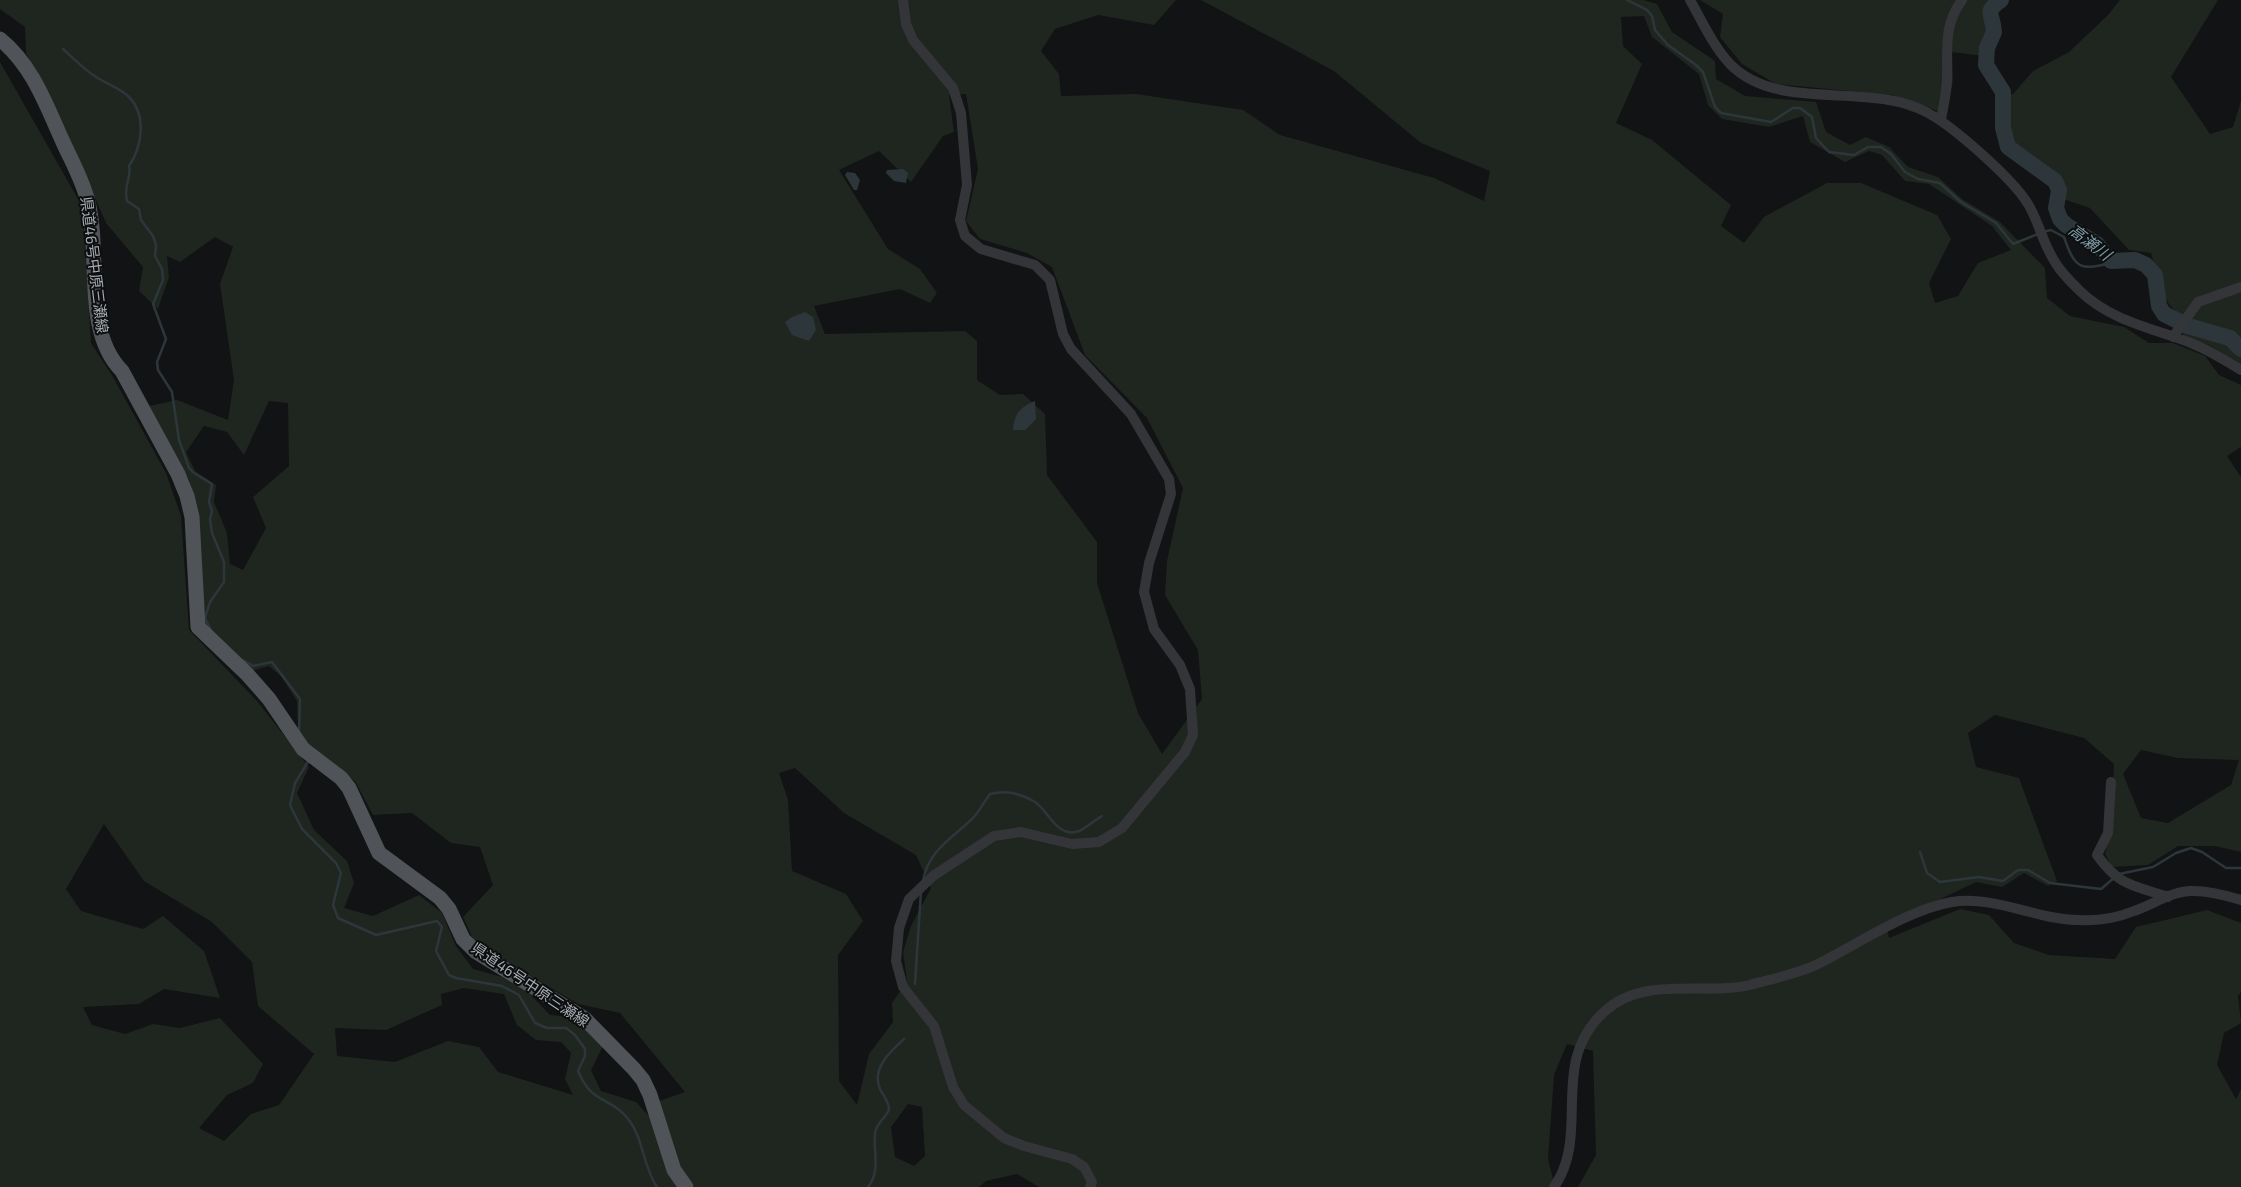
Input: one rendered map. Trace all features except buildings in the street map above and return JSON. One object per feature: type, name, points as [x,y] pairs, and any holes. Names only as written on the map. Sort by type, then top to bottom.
[{"type":"main road","name":"県道46号中原三瀬線","points":[[0,39],[16,54],[32,76],[81,182],[89,210],[98,314],[105,349],[112,362],[122,371],[178,474],[192,517],[198,627],[247,674],[269,699],[303,749],[341,778],[349,788],[379,853],[440,898],[449,909],[463,939],[475,951],[585,1019],[634,1069],[643,1080],[650,1094],[674,1170],[686,1187]]},
{"type":"street","points":[[903,0],[906,24],[913,40],[953,88],[961,113],[967,184],[960,220],[966,236],[982,249],[1035,265],[1050,280],[1063,334],[1071,349],[1131,414],[1169,479],[1171,494],[1148,563],[1144,592],[1154,629],[1180,665],[1190,689],[1192,735],[1185,752],[1122,828],[1099,842],[1072,844],[1021,832],[994,836],[927,882],[909,899],[899,928],[896,962],[903,987],[934,1026],[953,1087],[964,1105],[1004,1138],[1024,1146],[1072,1159],[1084,1167],[1092,1182],[1090,1187]]},
{"type":"street","points":[[1690,0],[1722,54],[1738,71],[1754,81],[1777,89],[1881,98],[1905,104],[1941,120],[2017,189],[2040,225],[2054,262],[2080,291],[2095,304],[2136,326],[2175,332],[2241,370]]},
{"type":"street","points":[[1941,120],[1948,79],[1945,48],[1954,11],[1962,0]]},
{"type":"street","points":[[2175,332],[2198,302],[2241,287]]},
{"type":"street","points":[[2110,782],[2108,833],[2097,855],[2110,873],[2119,880],[2168,897]]},
{"type":"street","points":[[1554,1187],[1565,1165],[1570,1144],[1573,1069],[1580,1045],[1604,1011],[1629,996],[1668,988],[1719,989],[1748,985],[1781,976],[1816,965],[1836,952],[1906,919],[1951,902],[1969,900],[2047,917],[2081,920],[2107,918],[2134,912],[2168,897],[2189,891],[2210,892],[2241,900]]},
{"type":"shaded area","points":[[0,0],[1176,0],[1154,25],[1098,15],[1055,29],[1041,51],[1059,74],[1061,96],[1136,94],[1243,110],[1280,135],[1434,178],[1484,201],[1490,171],[1421,143],[1334,71],[1201,0],[1643,0],[1657,4],[1672,32],[1715,61],[1716,79],[1745,96],[1816,102],[1826,132],[1850,145],[1866,137],[1889,147],[1908,167],[1938,177],[1962,199],[2000,222],[2045,268],[2047,298],[2070,316],[2124,327],[2149,343],[2173,343],[2205,356],[2219,375],[2241,385],[2241,447],[2227,456],[2241,477],[2241,852],[2215,846],[2178,846],[2148,865],[2112,867],[2105,854],[2111,832],[2114,764],[2084,738],[1995,715],[1968,733],[1976,767],[2019,778],[2057,881],[2048,886],[2024,873],[2002,887],[1976,882],[1886,925],[1889,938],[1960,909],[1989,915],[2014,943],[2049,955],[2115,959],[2136,927],[2207,910],[2241,923],[2241,992],[2238,996],[2241,1023],[2224,1033],[2217,1065],[2236,1099],[2241,1089],[2241,1187],[1578,1187],[1596,1155],[1593,1051],[1567,1044],[1554,1075],[1548,1159],[1555,1187],[1039,1187],[1017,1174],[986,1181],[979,1187],[695,1187],[683,1173],[659,1101],[685,1092],[620,1013],[578,1004],[475,943],[463,917],[493,885],[480,847],[451,843],[412,813],[373,815],[355,781],[316,754],[298,733],[297,701],[281,676],[269,666],[251,671],[205,629],[197,506],[188,477],[149,406],[177,400],[228,420],[234,380],[220,284],[233,247],[215,237],[180,262],[167,256],[169,277],[158,309],[139,291],[143,267],[106,223],[73,147],[26,53],[25,27],[0,9]],"holes":[[[1644,16],[1652,37],[1699,74],[1708,105],[1722,119],[1769,127],[1803,116],[1810,142],[1845,162],[1869,151],[1882,155],[1905,181],[1929,184],[1992,226],[2011,250],[1978,263],[1958,296],[1935,303],[1929,283],[1951,239],[1937,215],[1861,183],[1827,183],[1764,217],[1744,243],[1721,226],[1731,205],[1652,140],[1616,123],[1642,64],[1623,46],[1621,17]],[[966,94],[978,169],[966,221],[980,239],[1027,253],[1052,267],[1085,355],[1147,418],[1183,488],[1167,561],[1165,595],[1198,650],[1202,699],[1162,754],[1138,713],[1097,583],[1097,542],[1047,475],[1045,414],[1023,394],[1000,395],[977,380],[977,341],[965,331],[825,334],[814,306],[900,289],[930,303],[937,293],[920,269],[888,249],[839,170],[879,151],[911,182],[943,136],[954,132],[949,95]],[[269,401],[288,403],[289,466],[253,497],[266,528],[243,570],[230,564],[227,533],[214,502],[216,485],[195,471],[186,452],[204,426],[227,432],[244,455]],[[2141,750],[2178,758],[2239,760],[2231,785],[2168,823],[2141,818],[2123,774]],[[795,768],[844,813],[916,855],[931,888],[911,926],[903,952],[907,981],[892,1003],[893,1022],[869,1054],[857,1105],[839,1081],[838,955],[863,921],[846,894],[792,871],[788,800],[779,773]],[[908,1104],[922,1107],[925,1156],[914,1166],[895,1157],[891,1127]]]},
{"type":"shaded area","points":[[1700,0],[2009,0],[1993,11],[1998,28],[1991,57],[1952,52],[1953,80],[1946,117],[1935,110],[1892,95],[1776,84],[1742,64],[1720,37],[1723,14]]},
{"type":"shaded area","points":[[2120,0],[2218,0],[2171,77],[2210,134],[2233,127],[2241,101],[2241,364],[2211,346],[2182,334],[2191,320],[2173,309],[2168,302],[2163,293],[2151,253],[2129,250],[2090,208],[2054,196],[2052,188],[2041,175],[2026,163],[2004,150],[1998,101],[2013,94],[2033,71],[2069,52],[2108,15]]},
{"type":"shaded area","points":[[0,62],[82,206],[91,343],[113,377],[166,473],[181,516],[189,630],[257,701],[309,767],[297,793],[314,830],[347,861],[354,883],[344,908],[373,916],[419,895],[442,913],[456,946],[473,969],[502,977],[529,993],[550,1015],[572,1017],[603,1046],[591,1070],[601,1091],[636,1102],[650,1117],[678,1187],[0,1187]],"holes":[[[104,824],[144,881],[212,922],[252,962],[258,1006],[314,1054],[279,1105],[251,1114],[224,1141],[199,1128],[227,1095],[253,1083],[263,1064],[220,1018],[180,1028],[153,1024],[125,1034],[92,1025],[83,1007],[139,1004],[164,989],[220,998],[204,951],[163,916],[143,929],[81,911],[66,889]],[[464,988],[504,994],[517,1025],[536,1040],[561,1042],[571,1053],[565,1079],[573,1095],[498,1072],[479,1047],[448,1041],[395,1062],[337,1056],[335,1028],[386,1030],[442,1005],[441,994]]]},
{"type":"shaded area","points":[[903,169],[908,173],[906,183],[894,181],[886,173],[887,170]]},
{"type":"shaded area","points":[[847,172],[855,173],[860,180],[857,190],[854,190],[845,175]]},
{"type":"shaded area","points":[[805,312],[813,317],[816,330],[809,341],[792,335],[785,322]]},
{"type":"shaded area","points":[[1035,401],[1036,419],[1025,430],[1013,430],[1016,415],[1025,406]]},
{"type":"waterway","points":[[1627,0],[1647,10],[1652,16],[1655,30],[1668,45],[1703,72],[1715,107],[1721,113],[1771,122],[1793,108],[1800,108],[1812,117],[1816,138],[1829,152],[1854,155],[1868,147],[1881,147],[1891,154],[1905,172],[1918,179],[1940,183],[1961,202],[1996,223],[2013,244],[2038,234]]},
{"type":"waterway","name":"高瀬川","points":[[2001,0],[1995,4],[1990,14],[1994,32],[1987,48],[1986,65],[2003,92],[2003,128],[2008,147],[2055,181],[2059,190],[2056,208],[2060,219],[2066,225],[2097,244],[2111,261],[2135,260],[2146,265],[2155,275],[2159,306],[2164,314],[2188,326],[2230,338],[2241,349]]},
{"type":"waterway","points":[[63,49],[100,80],[129,97],[135,104],[138,113],[141,131],[137,150],[129,166],[126,195],[127,201],[139,209],[141,220],[153,236],[156,245],[155,256],[162,269],[163,280],[153,304],[166,339],[157,362],[158,370],[172,392],[179,440],[189,468],[212,484],[209,502],[212,511],[210,519],[212,533],[224,562],[224,582],[210,602],[205,618],[211,630]]},
{"type":"waterway","points":[[2043,232],[2051,230],[2064,237],[2072,257],[2081,266],[2087,267],[2116,262]]},
{"type":"waterway","points":[[243,660],[253,666],[272,662],[300,699],[299,731]]},
{"type":"waterway","points":[[309,760],[295,783],[290,805],[302,829],[336,863],[341,873],[333,905],[338,918],[376,935],[437,921],[442,927],[436,951],[449,975],[456,978],[502,986],[519,995],[535,1023],[547,1028],[566,1028],[575,1035],[585,1049],[585,1056],[578,1071],[583,1082],[595,1095],[622,1112],[629,1120],[638,1136],[649,1171],[657,1187]]},
{"type":"waterway","points":[[923,881],[935,853],[972,819],[990,794],[1008,793],[1030,799],[1040,806],[1059,828],[1065,831],[1082,830],[1102,816]]},
{"type":"waterway","points":[[2119,874],[2153,867],[2176,853],[2191,848],[2202,852],[2226,868],[2241,868]]},
{"type":"waterway","points":[[1920,852],[1927,873],[1940,882],[1979,877],[2003,881],[2018,870],[2028,870],[2050,883],[2101,889],[2115,877]]},
{"type":"waterway","points":[[915,984],[921,891]]},
{"type":"waterway","points":[[868,1187],[872,1181],[876,1161],[875,1133],[889,1110],[880,1089],[878,1074],[884,1061],[904,1039]]}]
